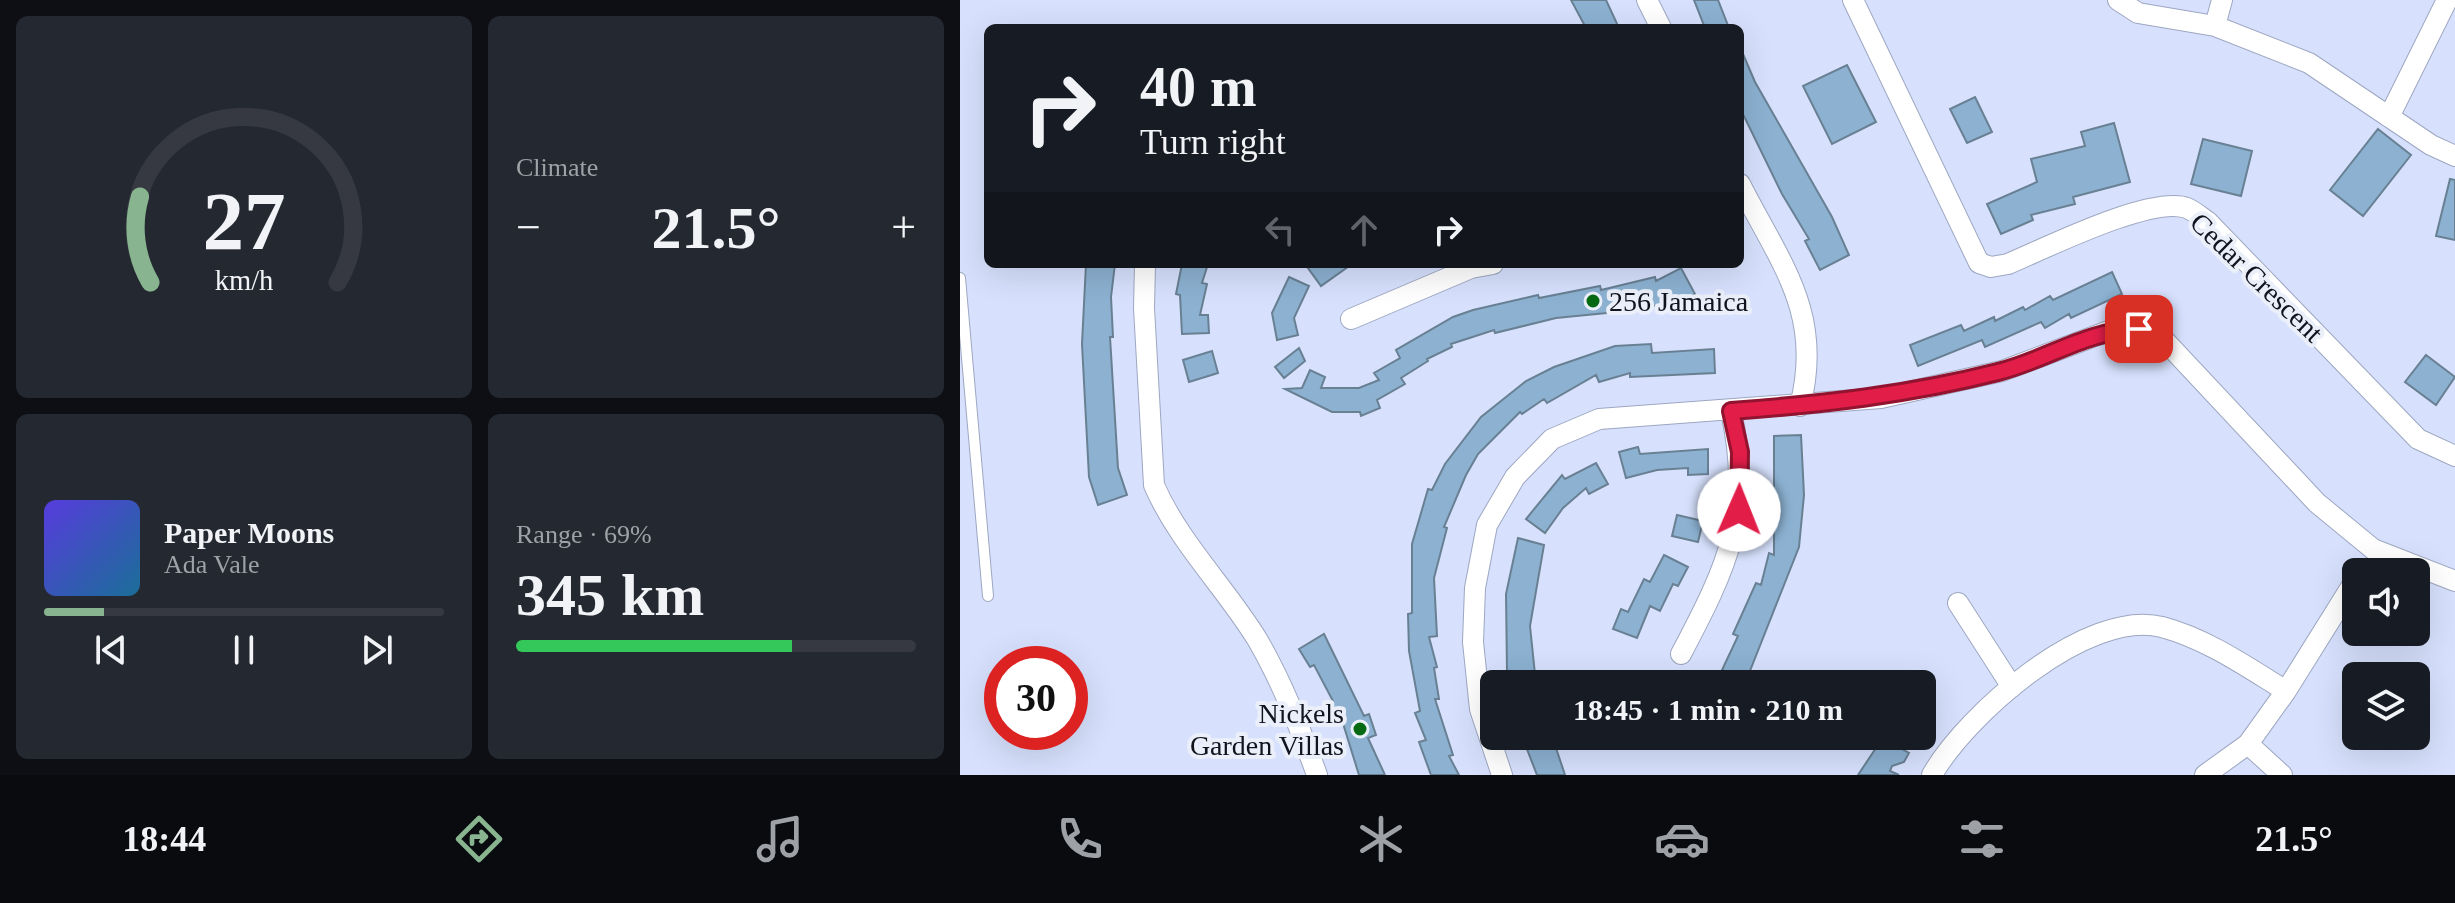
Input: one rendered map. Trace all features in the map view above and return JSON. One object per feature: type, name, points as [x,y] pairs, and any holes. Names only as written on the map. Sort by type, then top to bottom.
[{"type":"street","points":[[1647,0],[1659,24]]},
{"type":"street","name":"Cedar Crescent","points":[[1853,0],[1979,263],[1991,267],[2008,264],[2114,219],[2165,207],[2186,207],[2208,222],[2418,439],[2455,456]]},
{"type":"street","points":[[2118,0],[2138,13],[2215,26],[2309,63],[2389,117],[2455,156]]},
{"type":"street","points":[[2215,26],[2222,0]]},
{"type":"street","points":[[2389,117],[2447,0]]},
{"type":"street","points":[[1744,195],[1804,310],[1808,374],[1800,406]]},
{"type":"street","points":[[1145,268],[1144,308],[1154,485],[1165,513],[1256,638],[1283,688],[1317,775]]},
{"type":"street","points":[[1351,319],[1471,268]]},
{"type":"street","points":[[1502,775],[1480,709],[1473,642],[1475,588],[1487,525],[1515,477],[1552,439],[1599,419],[1881,398],[1988,374],[2111,330],[2139,329],[2166,342],[2317,503],[2373,549],[2455,581]]},
{"type":"street","points":[[1681,654],[1730,553],[1739,510],[1740,452],[1731,411]]},
{"type":"street","points":[[2368,558],[2373,549]]},
{"type":"street","points":[[2205,775],[2248,744],[2286,691],[2342,601]]},
{"type":"street","points":[[1958,603],[2012,687]]},
{"type":"street","points":[[1932,775],[1943,756],[1976,716],[2065,650],[2106,629],[2159,626],[2206,643],[2286,691]]},
{"type":"street","points":[[2248,744],[2282,775]]},
{"type":"lane","points":[[960,278],[988,596]]},
{"type":"building","points":[[1571,0],[1606,0],[1617,24],[1584,24]]},
{"type":"building","points":[[1694,0],[1718,0],[1727,24],[1703,24]]},
{"type":"building","points":[[1744,56],[1755,82],[1832,217],[1849,255],[1820,270],[1805,241],[1809,239],[1782,194],[1744,116]]},
{"type":"building","points":[[1847,65],[1876,122],[1832,144],[1803,86]]},
{"type":"building","points":[[1975,97],[1992,132],[1967,143],[1950,109]]},
{"type":"building","points":[[2114,123],[2130,182],[2073,197],[2075,204],[2031,215],[2033,220],[2001,234],[1987,204],[2037,182],[2031,159],[2085,146],[2081,132]]},
{"type":"building","points":[[2378,129],[2411,155],[2363,216],[2330,190]]},
{"type":"building","points":[[2203,139],[2252,151],[2241,196],[2191,184]]},
{"type":"building","points":[[2450,179],[2455,180],[2455,240],[2436,236]]},
{"type":"building","points":[[1086,268],[1115,268],[1111,297],[1113,337],[1110,337],[1118,468],[1127,495],[1098,505],[1089,477],[1082,344]]},
{"type":"building","points":[[1181,268],[1207,268],[1202,283],[1207,284],[1200,315],[1208,315],[1209,333],[1182,334],[1180,295],[1176,294]]},
{"type":"building","points":[[1308,268],[1346,268],[1321,286]]},
{"type":"building","points":[[1681,268],[1695,294],[1677,304],[1675,299],[1645,309],[1644,304],[1617,312],[1556,318],[1495,333],[1494,330],[1451,344],[1452,347],[1427,359],[1401,378],[1405,384],[1377,400],[1380,408],[1361,416],[1360,412],[1332,412],[1285,389],[1302,388],[1310,370],[1325,377],[1321,388],[1359,388],[1379,380],[1374,373],[1400,358],[1396,350],[1453,317],[1538,295],[1539,298],[1600,286],[1601,290],[1655,277],[1656,281]]},
{"type":"building","points":[[2112,272],[2122,294],[2071,318],[2069,314],[2045,328],[2041,322],[1985,347],[1982,340],[1918,366],[1910,345],[1961,325],[1964,331],[1994,317],[1995,321],[2023,307],[2025,310],[2050,296],[2053,300]]},
{"type":"building","points":[[1289,277],[1309,286],[1294,318],[1298,335],[1277,340],[1272,313]]},
{"type":"building","points":[[1651,344],[1652,353],[1714,349],[1715,373],[1630,377],[1630,373],[1599,382],[1596,375],[1547,403],[1544,399],[1522,414],[1520,412],[1478,454],[1466,475],[1444,527],[1447,528],[1434,578],[1437,636],[1429,637],[1437,667],[1434,668],[1439,699],[1435,699],[1453,755],[1449,756],[1459,775],[1431,775],[1419,742],[1426,740],[1415,713],[1420,711],[1409,651],[1408,614],[1412,613],[1412,544],[1428,489],[1432,490],[1445,464],[1481,417],[1526,381],[1554,367],[1615,346]]},
{"type":"building","points":[[1299,348],[1305,361],[1284,378],[1275,367]]},
{"type":"building","points":[[1212,351],[1218,373],[1189,382],[1183,360]]},
{"type":"building","points":[[2426,355],[2455,377],[2436,405],[2405,382]]},
{"type":"building","points":[[1801,435],[1804,495],[1799,547],[1750,670],[1722,670],[1738,636],[1733,634],[1756,583],[1761,585],[1769,553],[1774,555],[1774,436]]},
{"type":"building","points":[[1638,447],[1640,454],[1708,449],[1708,474],[1688,475],[1688,468],[1657,470],[1626,478],[1619,452]]},
{"type":"building","points":[[1596,463],[1608,484],[1589,494],[1586,488],[1563,508],[1545,533],[1526,519],[1562,475],[1565,479]]},
{"type":"building","points":[[1677,515],[1703,521],[1698,542],[1672,536]]},
{"type":"building","points":[[1518,538],[1544,545],[1530,626],[1535,670],[1507,670],[1506,594]]},
{"type":"building","points":[[1664,555],[1688,567],[1678,586],[1673,584],[1660,611],[1650,606],[1637,638],[1613,629],[1621,609],[1628,612],[1644,579],[1650,582]]},
{"type":"building","points":[[1324,634],[1364,716],[1369,714],[1376,735],[1368,738],[1385,775],[1359,775],[1341,717],[1336,719],[1329,703],[1333,701],[1314,665],[1310,667],[1299,649]]},
{"type":"building","points":[[1527,750],[1557,750],[1565,775],[1537,775]]},
{"type":"building","points":[[1875,750],[1904,750],[1909,753],[1904,762],[1892,766],[1890,771],[1899,775],[1858,775]]},
{"type":"place","name":"256 Jamaica","points":[[1593,301]]},
{"type":"place","name":"Nickels Garden Villas","points":[[1360,729]]},
{"type":"route","points":[[1739,510],[1740,452],[1731,411],[1881,398],[2002,371],[2111,330],[2139,329]]}]
